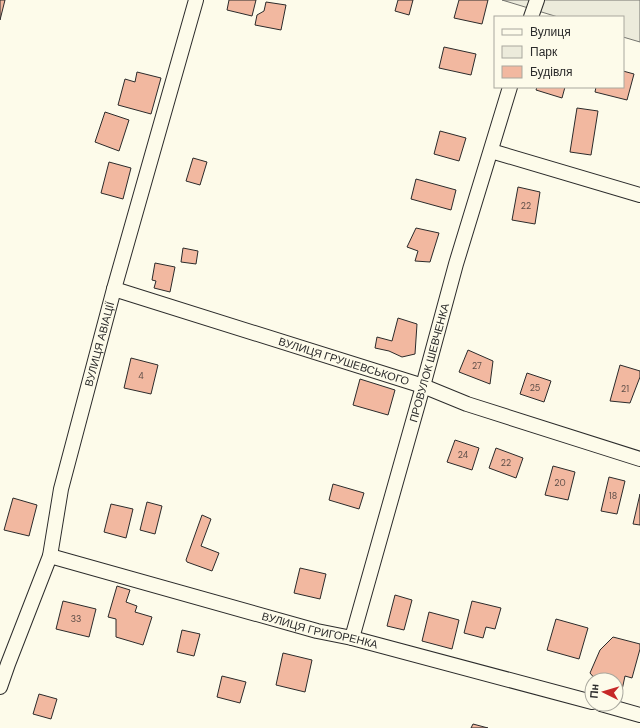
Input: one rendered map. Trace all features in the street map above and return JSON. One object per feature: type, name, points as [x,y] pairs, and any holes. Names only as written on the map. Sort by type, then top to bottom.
[{"type":"street","name":"ВУЛИЦЯ АВІАЦІЇ","points":[[0,687],[50,556],[61,489],[114,289],[196,0]]},
{"type":"street","points":[[531,16],[537,0]]},
{"type":"street","name":"ПРОВУЛОК ШЕВЧЕНКА","points":[[352,638],[456,264],[510,88]]},
{"type":"street","points":[[490,151],[640,195]]},
{"type":"street","name":"ВУЛИЦЯ ГРУШЕВСЬКОГО","points":[[114,289],[423,386],[467,404],[640,460]]},
{"type":"street","name":"ВУЛИЦЯ ГРИГОРЕНКА","points":[[50,556],[317,631],[352,638],[584,700]]},
{"type":"street","points":[[624,710],[640,714]]},
{"type":"green space","points":[[502,0],[640,0],[640,42],[624,37],[624,16],[555,16]]},
{"type":"building","points":[[0,0],[5,0],[0,20]]},
{"type":"building","points":[[229,0],[256,0],[252,16],[227,10]]},
{"type":"building","points":[[398,0],[413,0],[409,15],[395,11]]},
{"type":"building","points":[[459,0],[488,0],[482,24],[454,18]]},
{"type":"building","points":[[266,2],[286,5],[281,30],[255,25],[257,15],[264,11]]},
{"type":"building","points":[[444,47],[476,54],[471,75],[439,68]]},
{"type":"building","points":[[624,71],[634,74],[627,100],[595,92],[596,88],[624,88]]},
{"type":"building","points":[[137,72],[161,78],[151,114],[118,105],[125,79],[135,82]]},
{"type":"building","points":[[537,88],[565,88],[562,98],[536,90]]},
{"type":"building","points":[[577,108],[598,111],[591,155],[570,152]]},
{"type":"building","points":[[105,112],[129,120],[119,151],[95,142]]},
{"type":"building","points":[[440,131],[466,138],[459,161],[434,154]]},
{"type":"building","points":[[193,158],[207,162],[200,185],[186,181]]},
{"type":"building","points":[[109,162],[131,168],[123,199],[101,193]]},
{"type":"building","points":[[416,179],[456,190],[451,210],[411,199]]},
{"type":"building","points":[[518,187],[540,192],[535,224],[512,220]]},
{"type":"building","points":[[416,228],[439,233],[430,262],[415,261],[418,251],[407,247]]},
{"type":"building","points":[[183,248],[198,251],[196,264],[181,262]]},
{"type":"building","points":[[155,263],[175,267],[170,292],[154,288],[156,281],[152,280]]},
{"type":"building","points":[[398,318],[417,324],[415,354],[402,357],[389,351],[375,348],[377,337],[392,341]]},
{"type":"building","points":[[468,350],[493,361],[490,384],[459,372]]},
{"type":"building","points":[[131,358],[158,365],[151,394],[124,388]]},
{"type":"building","points":[[620,365],[640,371],[640,377],[630,403],[610,401]]},
{"type":"building","points":[[527,373],[551,381],[544,402],[520,394]]},
{"type":"building","points":[[360,379],[395,390],[388,415],[353,405]]},
{"type":"building","points":[[455,440],[479,448],[472,470],[447,462]]},
{"type":"building","points":[[496,448],[523,458],[516,478],[489,468]]},
{"type":"building","points":[[553,466],[575,472],[568,500],[545,495]]},
{"type":"building","points":[[609,477],[625,481],[617,514],[601,511]]},
{"type":"building","points":[[333,484],[364,493],[359,509],[329,500]]},
{"type":"building","points":[[640,494],[640,525],[633,524]]},
{"type":"building","points":[[13,498],[37,505],[29,536],[4,530]]},
{"type":"building","points":[[147,502],[162,506],[155,534],[140,530]]},
{"type":"building","points":[[111,504],[133,509],[126,538],[104,532]]},
{"type":"building","points":[[202,515],[211,519],[201,546],[219,553],[212,571],[187,562],[186,560]]},
{"type":"building","points":[[300,568],[326,574],[320,599],[294,593]]},
{"type":"building","points":[[117,586],[130,590],[126,602],[137,606],[135,612],[152,617],[143,645],[116,637],[116,619],[108,617]]},
{"type":"building","points":[[395,595],[412,600],[404,630],[387,626]]},
{"type":"building","points":[[63,601],[96,609],[89,637],[56,629]]},
{"type":"building","points":[[472,601],[501,608],[495,629],[486,627],[483,638],[464,633]]},
{"type":"building","points":[[429,612],[459,620],[452,649],[422,641]]},
{"type":"building","points":[[556,619],[588,628],[579,659],[547,650]]},
{"type":"building","points":[[182,630],[200,634],[194,656],[177,652]]},
{"type":"building","points":[[613,637],[640,644],[632,678],[625,676],[624,681],[624,672],[590,672],[600,650]]},
{"type":"building","points":[[283,653],[312,660],[305,692],[276,685]]},
{"type":"building","points":[[222,676],[246,682],[240,703],[217,697]]},
{"type":"building","points":[[39,694],[57,699],[51,719],[33,714]]},
{"type":"building","points":[[473,724],[488,728],[471,728]]}]
